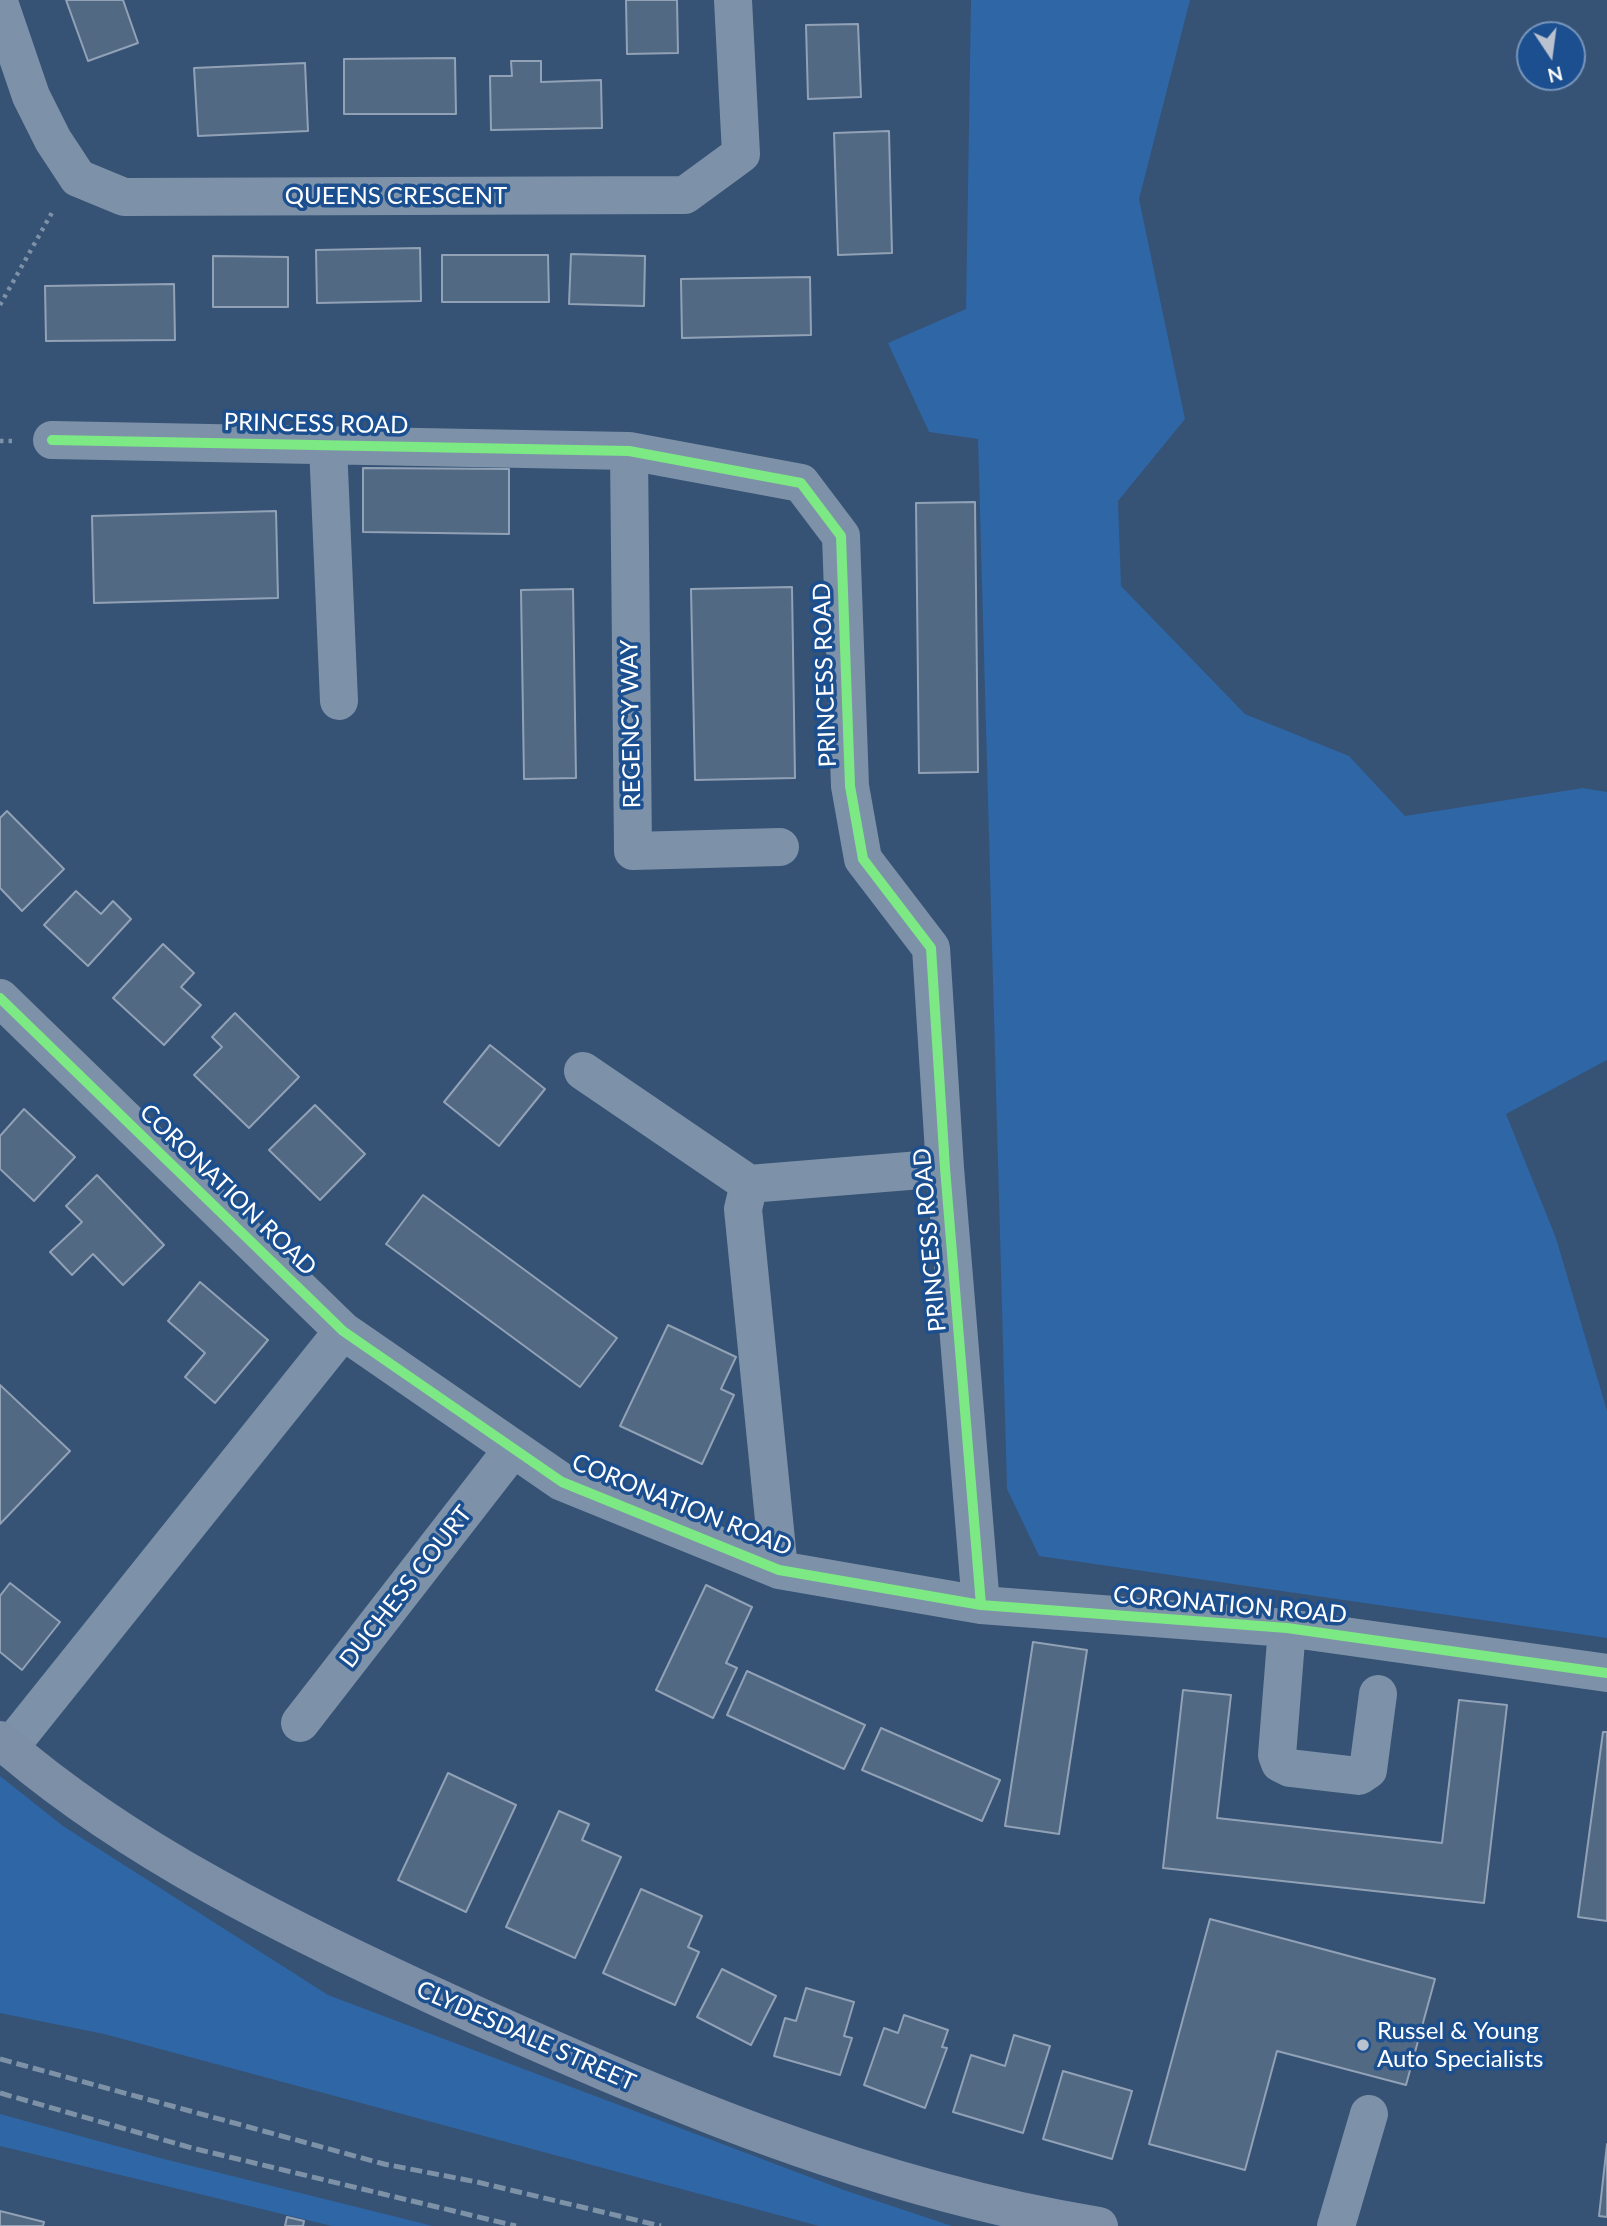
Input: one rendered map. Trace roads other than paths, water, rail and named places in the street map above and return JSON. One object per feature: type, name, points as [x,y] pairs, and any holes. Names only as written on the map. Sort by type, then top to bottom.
[{"type":"main road","name":"CLYDESDALE STREET","points":[[5,1744],[119,1829],[307,1937],[519,2035],[734,2125],[929,2191],[1015,2212],[1099,2226]]},
{"type":"street","name":"QUEENS CRESCENT","points":[[0,5],[31,96],[78,178],[124,197],[685,195],[741,154],[733,0]]},
{"type":"street","name":"PRINCESS ROAD","points":[[52,440],[629,450],[801,483],[841,536],[850,786],[863,859],[931,948],[944,1168],[981,1605]]},
{"type":"street","points":[[328,446],[340,701]]},
{"type":"street","name":"REGENCY WAY","points":[[629,450],[633,851],[780,847]]},
{"type":"street","name":"CORONATION ROAD","points":[[0,998],[343,1331],[562,1482],[779,1570],[981,1605],[1287,1628],[1607,1673]]},
{"type":"street","points":[[583,1071],[749,1184],[944,1168]]},
{"type":"street","points":[[749,1184],[743,1209],[779,1570]]},
{"type":"street","points":[[5,1744],[343,1331]]},
{"type":"street","name":"DUCHESS COURT","points":[[300,1723],[512,1450]]},
{"type":"street","points":[[1287,1628],[1277,1755],[1280,1763],[1290,1768],[1359,1776],[1368,1770],[1378,1695]]},
{"type":"street","points":[[1336,2226],[1369,2114]]},
{"type":"railway","points":[[0,2059],[384,2164],[477,2182],[661,2226]]},
{"type":"railway","points":[[0,2093],[192,2148],[516,2226]]},
{"type":"place","name":"Russel & Young Auto Specialists","points":[[1363,2045]]}]
